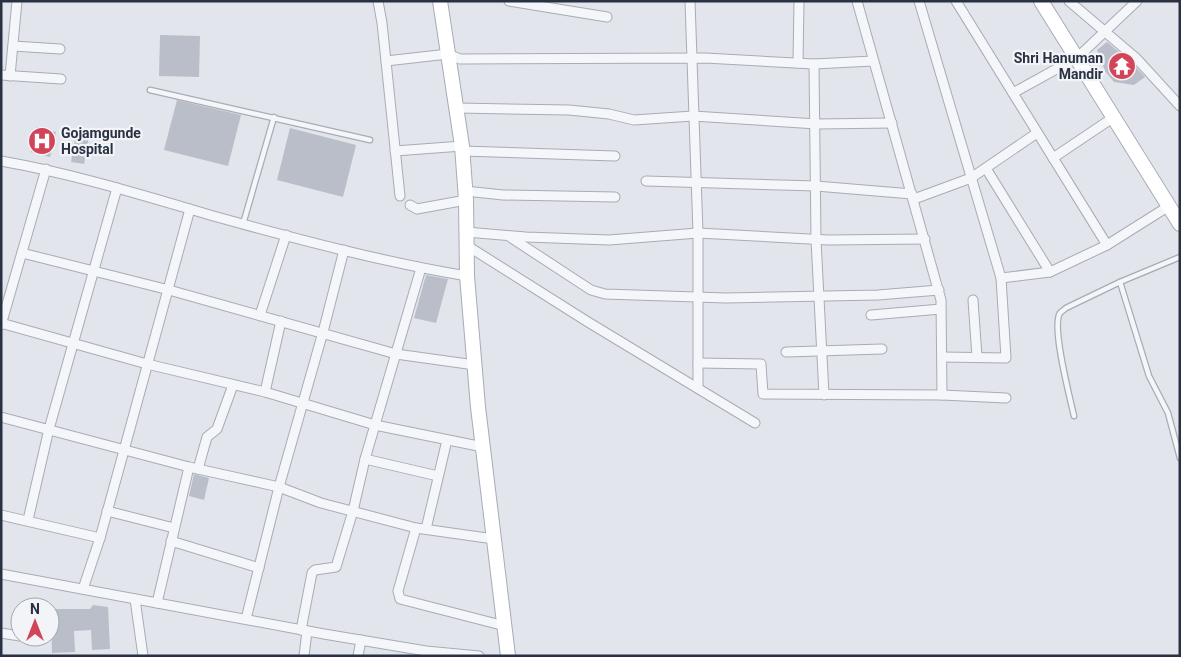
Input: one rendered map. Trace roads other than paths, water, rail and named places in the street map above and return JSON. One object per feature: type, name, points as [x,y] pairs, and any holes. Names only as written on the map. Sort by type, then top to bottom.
[{"type":"street","points":[[17,1],[13,46],[6,75],[61,79]]},
{"type":"street","points":[[378,1],[400,196]]},
{"type":"street","points":[[440,1],[462,149],[466,196],[467,276],[482,447],[508,656]]},
{"type":"street","points":[[509,1],[607,17]]},
{"type":"street","points":[[690,1],[697,183],[698,387]]},
{"type":"street","points":[[798,63],[799,1]]},
{"type":"street","points":[[857,1],[939,290],[942,395]]},
{"type":"street","points":[[919,1],[1001,278],[1006,358],[942,357]]},
{"type":"street","points":[[956,1],[1107,245]]},
{"type":"street","points":[[1001,278],[1050,272],[1176,213],[1041,1]]},
{"type":"street","points":[[1069,1],[1137,59],[1180,106]]},
{"type":"street","points":[[1013,93],[1078,57],[1137,1]]},
{"type":"street","points":[[13,46],[60,49]]},
{"type":"street","points":[[386,61],[448,54],[460,59],[691,58],[814,64],[873,61]]},
{"type":"street","points":[[814,64],[816,240],[824,395]]},
{"type":"street","points":[[457,108],[569,110],[609,114],[634,120],[694,116],[815,124],[892,123]]},
{"type":"street","points":[[1053,158],[1114,117]]},
{"type":"street","points":[[646,181],[816,186],[913,196],[971,178],[987,170],[1037,133]]},
{"type":"street","points":[[395,151],[462,149],[615,156]]},
{"type":"street","points":[[1,161],[46,169],[344,250],[421,268],[467,276]]},
{"type":"street","points":[[46,169],[1,324],[147,364],[265,392],[302,405],[375,425],[482,447]]},
{"type":"street","points":[[987,170],[1050,272]]},
{"type":"street","points":[[28,520],[49,429],[117,188]]},
{"type":"street","points":[[410,205],[417,208],[466,196],[616,197]]},
{"type":"street","points":[[83,589],[100,538],[123,448],[169,290],[190,209]]},
{"type":"street","points":[[466,239],[508,236],[609,240],[698,233],[816,240],[925,239]]},
{"type":"street","points":[[260,315],[286,235]]},
{"type":"street","points":[[508,236],[591,290],[618,295],[698,298],[820,297],[939,290]]},
{"type":"street","points":[[466,239],[588,322],[755,423]]},
{"type":"street","points":[[246,620],[279,487],[344,250]]},
{"type":"street","points":[[22,253],[281,320],[396,354],[475,365]]},
{"type":"street","points":[[304,656],[304,630],[312,573],[316,570],[336,567],[353,511],[365,459],[421,268]]},
{"type":"street","points":[[973,300],[977,357]]},
{"type":"street","points":[[872,315],[941,309]]},
{"type":"street","points":[[265,392],[281,320]]},
{"type":"street","points":[[786,352],[882,350]]},
{"type":"street","points":[[698,363],[761,364],[763,394],[942,395],[1006,398]]},
{"type":"street","points":[[198,469],[207,437],[217,428],[233,385]]},
{"type":"street","points":[[1,417],[189,467],[279,487],[321,504],[416,528],[494,539]]},
{"type":"street","points":[[426,529],[447,440]]},
{"type":"street","points":[[365,459],[438,476]]},
{"type":"street","points":[[157,603],[189,467]]},
{"type":"street","points":[[107,511],[174,528]]},
{"type":"street","points":[[1,516],[28,520],[100,538]]},
{"type":"street","points":[[416,528],[398,591],[400,599],[505,626]]},
{"type":"street","points":[[171,541],[259,568]]},
{"type":"street","points":[[1,574],[361,640],[454,655],[479,656]]},
{"type":"street","points":[[135,599],[143,656]]},
{"type":"street","points":[[358,656],[361,640]]},
{"type":"lane","points":[[150,90],[370,140]]},
{"type":"lane","points":[[243,224],[274,117]]},
{"type":"lane","points":[[1074,416],[1061,357],[1058,321],[1060,313],[1066,308],[1120,282],[1180,257]]},
{"type":"lane","points":[[1120,282],[1149,376],[1168,413],[1180,458]]},
{"type":"place","name":"Shri Hanuman Mandir","points":[[1122,66]]},
{"type":"place","name":"Gojamgunde Hospital","points":[[42,141]]}]
